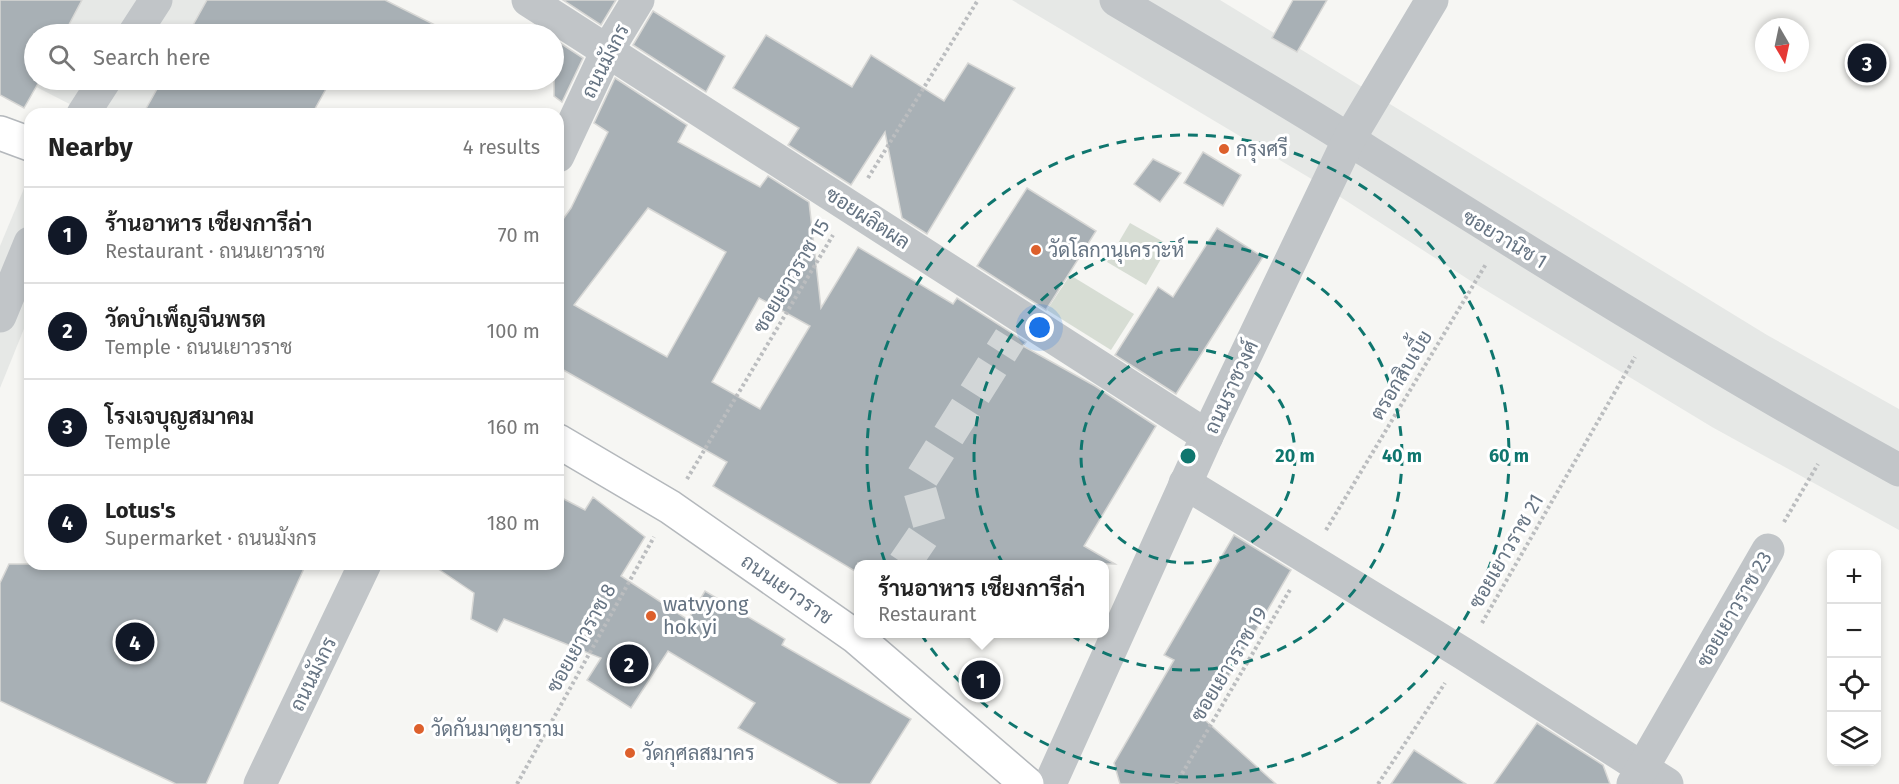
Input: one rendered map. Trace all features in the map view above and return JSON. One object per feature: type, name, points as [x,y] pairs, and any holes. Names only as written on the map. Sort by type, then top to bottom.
[{"type":"main road","points":[[0,133],[24,142]]},
{"type":"main road","name":"ถนนเยาวราช","points":[[564,445],[670,507],[854,633]]},
{"type":"main road","name":"ถนนเยาวราช","points":[[860,638],[1027,784]]},
{"type":"street","points":[[140,24],[156,0]]},
{"type":"street","name":"ซอยผลิตผล","points":[[528,0],[850,207],[1017,328],[1207,436]]},
{"type":"street","name":"ถนนมังกร","points":[[564,143],[608,51],[638,0]]},
{"type":"street","name":"ซอยวานิช 1","points":[[1116,0],[1349,140],[1653,328],[1899,470]]},
{"type":"street","name":"ถนนราชวงศ์","points":[[1050,784],[1185,483],[1349,140],[1432,0]]},
{"type":"street","points":[[87,108],[99,90]]},
{"type":"street","points":[[0,316],[24,258]]},
{"type":"street","points":[[1185,483],[1464,654],[1648,779]]},
{"type":"street","name":"ซอยเยาวราช 23","points":[[1648,779],[1768,550]]},
{"type":"street","name":"ถนนมังกร","points":[[260,784],[362,570]]},
{"type":"path","name":"ซอยเยาวราช 15","points":[[670,507],[850,207],[978,0]]},
{"type":"path","name":"ตรอกสิบเบี้ย","points":[[1308,560],[1503,237]]},
{"type":"path","name":"ซอยเยาวราช 21","points":[[1378,784],[1464,654],[1653,328]]},
{"type":"path","name":"ซอยเยาวราช 23","points":[[1768,550],[1835,435]]},
{"type":"path","name":"ซอยเยาวราช 8","points":[[517,784],[670,507]]},
{"type":"path","name":"ซอยเยาวราช 19","points":[[1176,784],[1308,560]]},
{"type":"shaded area","points":[[60,0],[250,0],[234,24],[44,24]]},
{"type":"shaded area","points":[[1012,0],[1220,0],[1767,335],[1899,409],[1899,530],[1712,427],[1474,283],[1320,184]]},
{"type":"shaded area","points":[[24,57],[24,81],[13,75]]},
{"type":"shaded area","points":[[42,90],[193,90],[181,108],[77,108]]},
{"type":"shaded area","points":[[24,188],[24,329],[0,388],[0,246]]},
{"type":"shaded area","points":[[1130,223],[1169,245],[1146,285],[1107,262]]},
{"type":"shaded area","points":[[1070,275],[1134,314],[1111,350],[1047,310]]},
{"type":"building","points":[[0,0],[82,0],[69,24],[24,24],[24,90],[34,90],[24,108],[0,95]]},
{"type":"building","points":[[207,0],[385,0],[433,24],[194,24]]},
{"type":"building","points":[[563,0],[616,0],[601,25]]},
{"type":"building","points":[[1293,0],[1327,0],[1297,52],[1272,38]]},
{"type":"building","points":[[653,11],[725,56],[706,92],[633,45]]},
{"type":"building","points":[[766,35],[852,87],[871,55],[944,101],[968,63],[1015,88],[927,234],[902,218],[885,132],[851,185],[788,145],[799,128],[733,88]]},
{"type":"building","points":[[564,46],[583,58],[562,102],[554,96],[554,90],[564,90]]},
{"type":"building","points":[[615,78],[687,125],[678,142],[760,187],[768,176],[809,202],[821,308],[858,247],[953,304],[957,298],[1026,342],[1023,346],[1095,386],[1156,426],[1084,546],[1108,560],[854,560],[854,571],[713,486],[727,462],[564,370],[564,218],[608,132],[594,123]],"holes":[[[648,208],[726,252],[667,357],[574,305]],[[759,298],[810,326],[760,409],[712,382]]]},
{"type":"building","points":[[156,90],[325,90],[315,108],[146,108]]},
{"type":"building","points":[[1203,152],[1241,175],[1223,206],[1184,183]]},
{"type":"building","points":[[1153,159],[1181,173],[1160,202],[1134,184]]},
{"type":"building","name":"วัดโลกานุเคราะห์","points":[[1027,188],[1096,231],[1046,310],[977,266]]},
{"type":"building","points":[[1217,228],[1263,257],[1176,394],[1115,355],[1158,287],[1173,297]]},
{"type":"building","points":[[593,497],[645,537],[621,576],[688,620],[705,591],[785,639],[782,645],[911,719],[870,784],[839,784],[738,728],[755,703],[668,651],[631,708],[587,680],[601,658],[504,619],[497,632],[471,619],[474,593],[440,570],[564,570],[564,499],[585,510]]},
{"type":"building","points":[[1234,535],[1291,570],[1204,719],[1276,784],[1120,784],[1114,763],[1174,660],[1164,655]]},
{"type":"building","points":[[9,564],[24,564],[24,570],[303,570],[206,784],[176,784],[0,701],[0,583]]},
{"type":"building","points":[[1537,723],[1603,765],[1610,784],[1494,784]]},
{"type":"building","points":[[1414,750],[1466,784],[1391,784]]},
{"type":"tunnel","points":[[907,560],[930,526],[918,484],[1010,338]]},
{"type":"place","name":"โรงเจบุญสมาคม","points":[[1867,63]]},
{"type":"place","name":"กรุงศรี","points":[[1224,149]]},
{"type":"place","name":"วัดโลกานุเคราะห์","points":[[1036,250]]},
{"type":"place","name":"watvyong hok yi","points":[[651,616]]},
{"type":"place","name":"Lotus's","points":[[135,642]]},
{"type":"place","name":"วัดบำเพ็ญจีนพรต","points":[[629,664]]},
{"type":"place","name":"ร้านอาหาร เชียงการีล่า","points":[[981,680]]},
{"type":"place","name":"วัดกันมาตุยาราม","points":[[419,729]]},
{"type":"place","name":"วัดกุศลสมาคร","points":[[630,753]]}]
